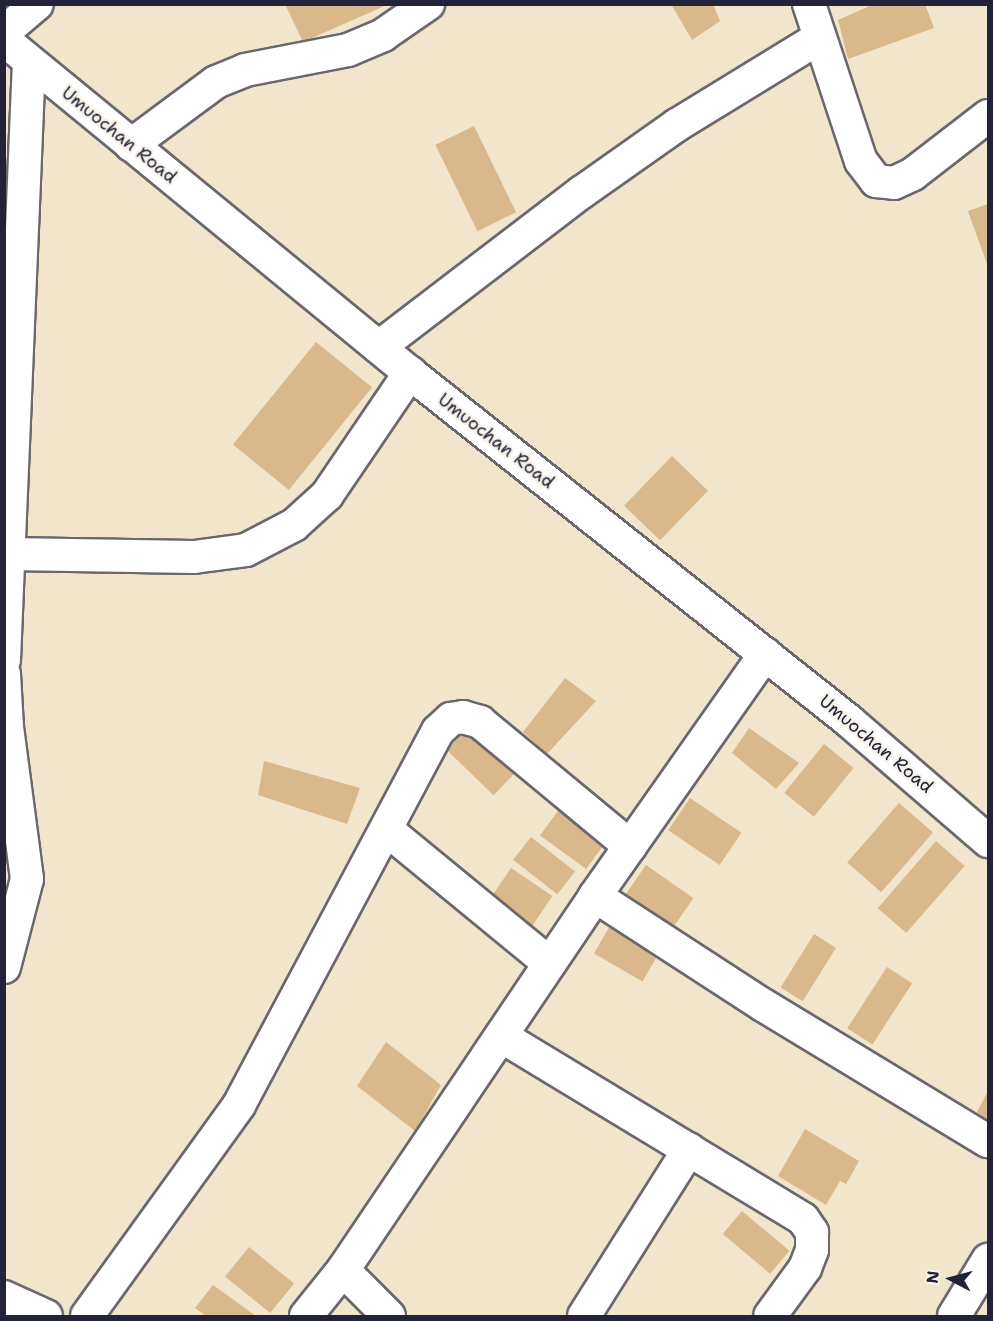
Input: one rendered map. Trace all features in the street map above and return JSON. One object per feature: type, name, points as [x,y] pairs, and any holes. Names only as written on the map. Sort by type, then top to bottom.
[{"type":"street","points":[[4,32],[37,4]]},
{"type":"street","points":[[131,146],[216,82],[246,70],[348,50],[383,35],[428,4]]},
{"type":"street","points":[[809,4],[861,160],[876,181],[894,183],[913,174],[988,117]]},
{"type":"street","points":[[379,347],[582,192],[677,125],[819,38]]},
{"type":"street","name":"Umuochan Road","points":[[4,40],[411,373],[765,654],[988,841]]},
{"type":"street","points":[[4,660],[29,62]]},
{"type":"street","points":[[9,554],[194,557],[246,550],[294,525],[327,495],[411,373]]},
{"type":"street","points":[[306,1317],[343,1270],[549,963],[765,654]]},
{"type":"street","points":[[4,675],[7,726],[27,879],[4,967]]},
{"type":"street","points":[[87,1317],[239,1105],[438,731],[451,719],[462,717],[480,723],[630,846]]},
{"type":"street","points":[[387,830],[549,963]]},
{"type":"street","points":[[595,896],[763,1005],[988,1141]]},
{"type":"street","points":[[501,1036],[804,1219],[812,1232],[812,1250],[805,1268],[770,1317]]},
{"type":"street","points":[[584,1317],[688,1149]]},
{"type":"street","points":[[954,1317],[988,1260]]},
{"type":"street","points":[[343,1270],[389,1317]]},
{"type":"street","points":[[4,1297],[46,1317]]},
{"type":"building","points":[[285,4],[389,4],[303,42]]},
{"type":"building","points":[[671,4],[713,4],[720,21],[692,40]]},
{"type":"building","points":[[874,4],[925,4],[934,28],[848,59],[838,20]]},
{"type":"building","points":[[474,126],[516,212],[477,231],[435,145]]},
{"type":"building","points":[[988,204],[988,267],[968,211]]},
{"type":"building","points":[[316,342],[372,387],[289,490],[233,445]]},
{"type":"building","points":[[672,456],[708,491],[660,540],[624,506]]},
{"type":"building","points":[[565,678],[596,701],[547,754],[523,732]]},
{"type":"building","points":[[469,727],[516,772],[494,795],[447,750]]},
{"type":"building","points":[[749,728],[799,763],[776,789],[732,753]]},
{"type":"building","points":[[824,744],[854,768],[814,817],[784,793]]},
{"type":"building","points":[[264,761],[360,788],[347,824],[258,795]]},
{"type":"building","points":[[690,798],[741,833],[720,865],[668,830]]},
{"type":"building","points":[[899,803],[933,833],[881,892],[847,863]]},
{"type":"building","points":[[563,804],[609,838],[586,869],[540,836]]},
{"type":"building","points":[[531,837],[575,871],[557,894],[513,860]]},
{"type":"building","points":[[936,841],[965,866],[906,933],[878,908]]},
{"type":"building","points":[[646,865],[694,898],[673,927],[626,894]]},
{"type":"building","points":[[511,868],[552,896],[532,926],[491,898]]},
{"type":"building","points":[[611,924],[659,952],[642,981],[594,953]]},
{"type":"building","points":[[814,934],[836,948],[803,1001],[781,987]]},
{"type":"building","points":[[887,967],[912,983],[872,1045],[847,1028]]},
{"type":"building","points":[[386,1042],[441,1085],[415,1131],[357,1086]]},
{"type":"building","points":[[988,1091],[988,1120],[977,1112]]},
{"type":"building","points":[[805,1129],[859,1161],[846,1184],[840,1181],[826,1205],[778,1176]]},
{"type":"building","points":[[742,1211],[789,1251],[770,1274],[723,1234]]},
{"type":"building","points":[[249,1247],[294,1284],[270,1313],[225,1277]]},
{"type":"building","points":[[213,1285],[256,1316],[206,1316],[195,1308]]}]
